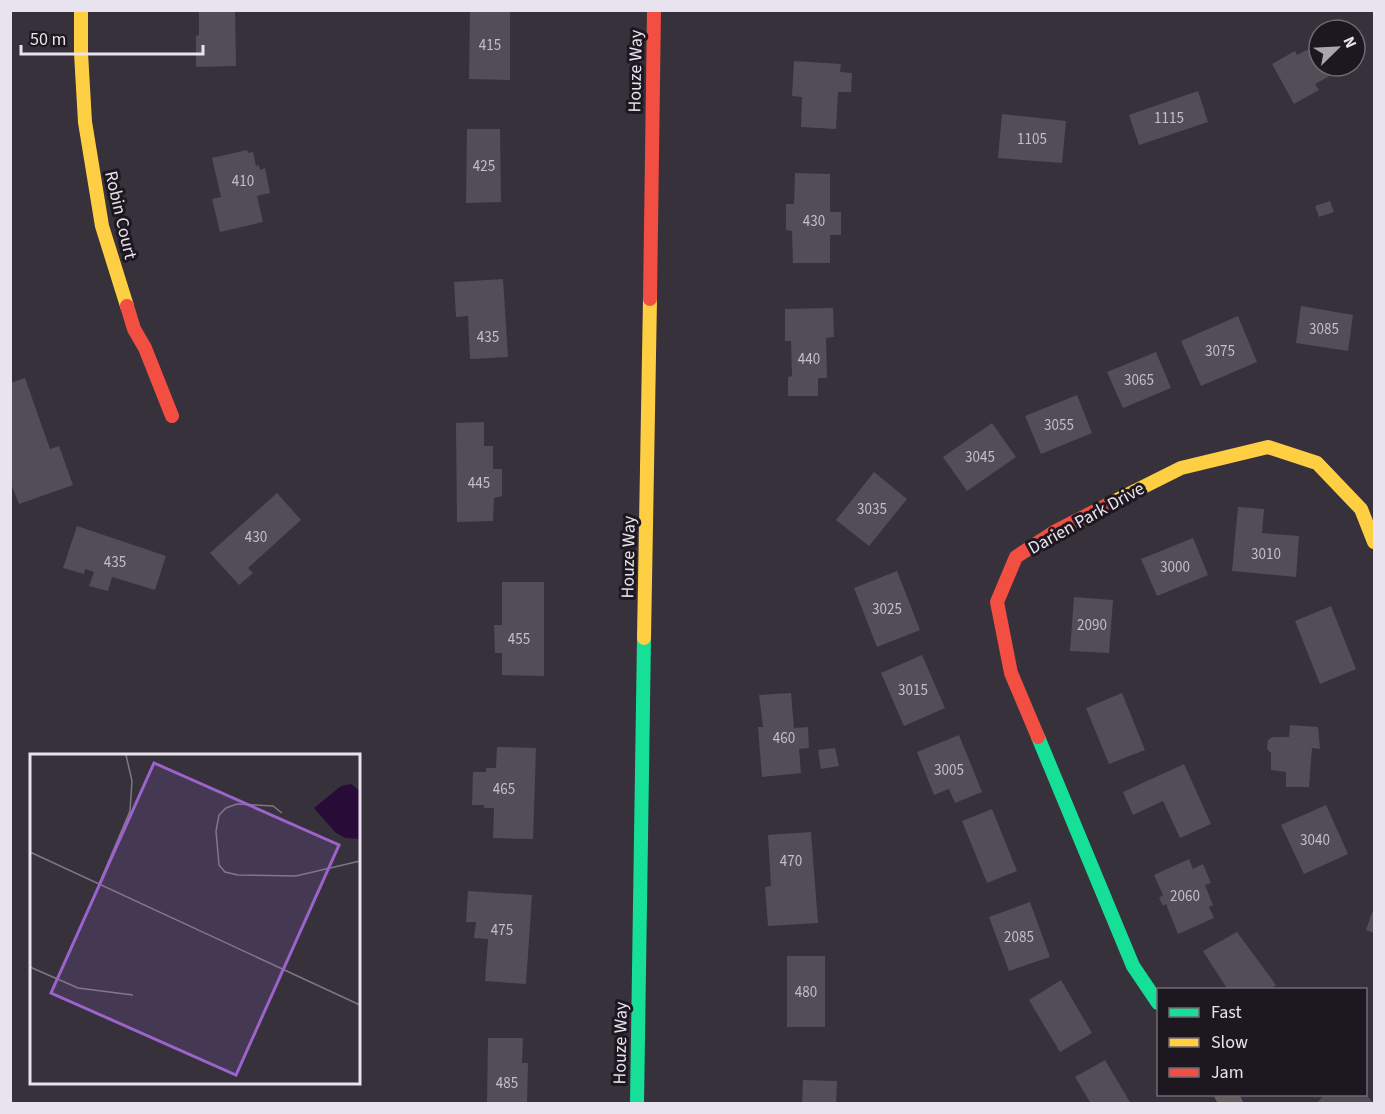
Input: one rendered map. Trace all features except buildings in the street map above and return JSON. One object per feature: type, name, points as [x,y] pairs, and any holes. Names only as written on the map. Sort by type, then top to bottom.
[{"type":"street","name":"Robin Court","points":[[81,10],[85,122],[102,226],[134,329],[145,348],[172,416]]},
{"type":"street","name":"Houze Way","points":[[637,1104],[654,10]]},
{"type":"street","name":"Darien Park Drive","points":[[1157,1002],[1133,966],[1011,673],[997,602],[1016,557],[1054,532],[1181,468],[1268,447],[1317,463],[1361,509],[1374,542]]},
{"type":"traffic: fast","points":[[637,1104],[644,638]]},
{"type":"traffic: fast","points":[[1038,737],[1133,966],[1157,1002]]},
{"type":"traffic: slow","points":[[81,10],[85,122],[102,226],[127,306]]},
{"type":"traffic: slow","points":[[644,638],[650,299]]},
{"type":"traffic: slow","points":[[1107,505],[1181,468],[1268,447],[1317,463],[1361,509],[1374,542]]},
{"type":"traffic: jam","points":[[650,299],[654,10]]},
{"type":"traffic: jam","points":[[127,306],[134,329],[145,348],[172,416]]},
{"type":"traffic: jam","points":[[1038,737],[1011,673],[997,602],[1016,557],[1054,532],[1107,505]]}]
